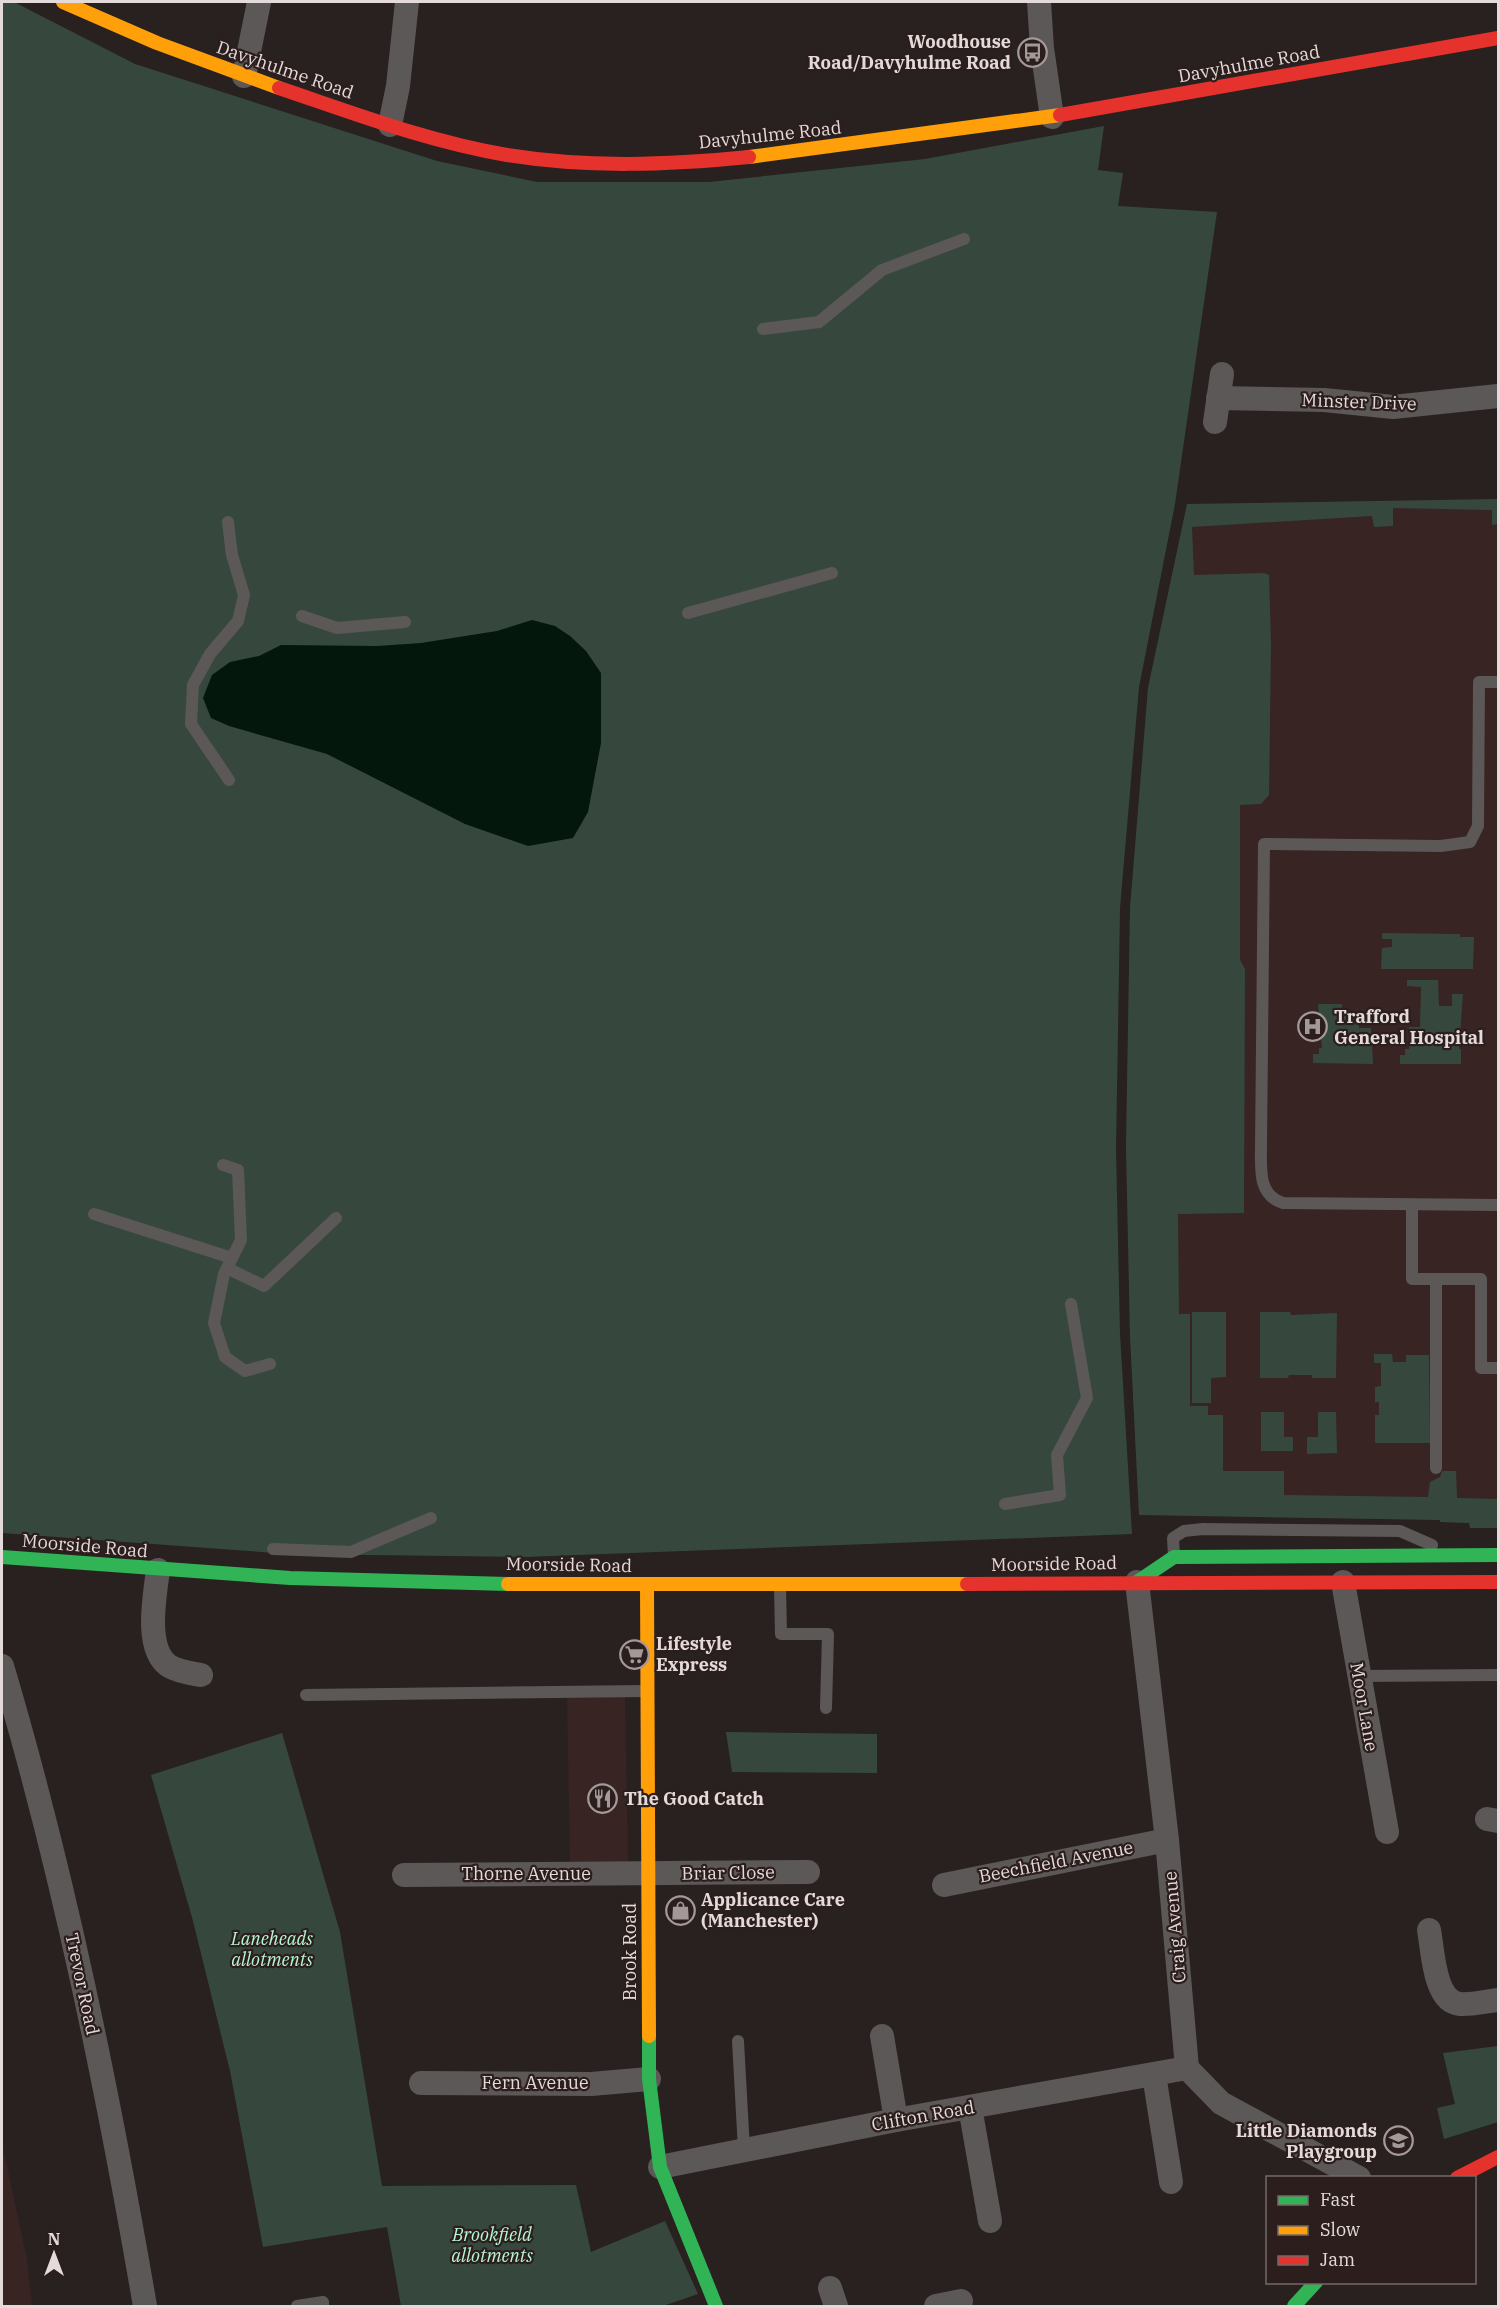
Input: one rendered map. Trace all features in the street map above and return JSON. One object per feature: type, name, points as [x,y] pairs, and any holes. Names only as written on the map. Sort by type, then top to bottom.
[{"type":"street","name":"Davyhulme Road","points":[[63,2],[102,21],[244,76],[390,125],[482,150],[531,159],[629,164],[701,160],[857,144],[1052,117],[1498,39]]},
{"type":"street","points":[[244,76],[259,2]]},
{"type":"street","points":[[390,125],[398,86],[407,2]]},
{"type":"street","points":[[1039,2],[1042,48],[1052,117]]},
{"type":"street","name":"Minster Drive","points":[[1215,422],[1220,386],[1393,407],[1498,396]]},
{"type":"street","points":[[1174,1557],[1498,1555]]},
{"type":"street","points":[[1341,1556],[1343,1582]]},
{"type":"street","name":"Moorside Road","points":[[2,1557],[158,1570],[334,1580],[647,1585],[1498,1582]]},
{"type":"street","name":"Moorside Road","points":[[1137,1582],[1174,1557]]},
{"type":"street","points":[[158,1570],[152,1626],[159,1650],[167,1664],[180,1671],[201,1675]]},
{"type":"street","name":"Craig Avenue","points":[[1137,1582],[1167,1840],[1187,2068]]},
{"type":"street","name":"Moor Lane","points":[[1343,1582],[1387,1832]]},
{"type":"street","name":"Brook Road","points":[[647,1585],[649,2079],[660,2167],[716,2307]]},
{"type":"street","name":"Trevor Road","points":[[2,1666],[67,1908],[123,2184],[145,2307]]},
{"type":"street","name":"Beechfield Avenue","points":[[944,1885],[1167,1840]]},
{"type":"street","name":"Briar Close","points":[[648,1874],[807,1872]]},
{"type":"street","name":"Thorne Avenue","points":[[404,1875],[648,1874]]},
{"type":"street","points":[[1429,1930],[1439,1988],[1448,2000],[1459,2005],[1498,2000]]},
{"type":"street","points":[[882,2036],[896,2120]]},
{"type":"street","points":[[1187,2068],[1221,2103],[1355,2176]]},
{"type":"street","name":"Clifton Road","points":[[660,2167],[896,2120],[1187,2068]]},
{"type":"street","points":[[1154,2075],[1171,2182]]},
{"type":"street","name":"Fern Avenue","points":[[421,2083],[591,2084],[649,2079]]},
{"type":"street","points":[[970,2107],[990,2221]]},
{"type":"street","points":[[1461,2176],[1498,2157]]},
{"type":"street","points":[[1294,2307],[1315,2284]]},
{"type":"street","points":[[936,2307],[961,2301]]},
{"type":"lane","points":[[763,328],[819,322],[882,270],[964,239]]},
{"type":"lane","points":[[228,522],[232,555],[244,595],[238,621],[210,654],[193,685],[191,724],[229,780]]},
{"type":"lane","points":[[688,613],[832,573]]},
{"type":"lane","points":[[302,616],[337,628],[405,622]]},
{"type":"lane","points":[[1498,682],[1479,682],[1478,826],[1470,842],[1442,846],[1264,844],[1261,1147],[1264,1186],[1269,1195],[1283,1203],[1498,1205]]},
{"type":"lane","points":[[223,1165],[238,1170],[242,1240],[229,1263],[214,1323],[225,1357],[245,1371],[270,1364]]},
{"type":"lane","points":[[1412,1205],[1412,1279],[1481,1279],[1481,1368],[1498,1368]]},
{"type":"lane","points":[[94,1214],[229,1263],[264,1286],[336,1218]]},
{"type":"lane","points":[[1436,1279],[1436,1468]]},
{"type":"lane","points":[[1005,1504],[1060,1495],[1057,1455],[1087,1398],[1071,1304]]},
{"type":"lane","points":[[273,1550],[351,1552],[431,1518]]},
{"type":"lane","points":[[1174,1557],[1173,1538],[1184,1531],[1203,1529],[1400,1531],[1455,1555]]},
{"type":"lane","points":[[780,1585],[781,1634],[828,1634],[826,1708]]},
{"type":"lane","points":[[1358,1676],[1498,1675]]},
{"type":"lane","points":[[306,1695],[647,1691]]},
{"type":"lane","points":[[738,2041],[744,2150]]},
{"type":"lane","points":[[297,2307],[322,2302],[323,2307]]},
{"type":"shaded area","name":"Trafford General Hospital","points":[[1498,499],[1498,1528],[1470,1528],[1469,1523],[1440,1522],[1440,1520],[1139,1515],[1130,1336],[1126,1147],[1130,908],[1148,688],[1187,504]]},
{"type":"shaded area","points":[[532,620],[555,626],[570,636],[586,651],[601,673],[601,743],[588,812],[573,838],[528,846],[465,824],[327,754],[229,726],[211,718],[203,698],[212,675],[230,662],[259,656],[281,645],[377,646],[421,643],[497,631]]},
{"type":"shaded area","points":[[625,1697],[628,1862],[570,1863],[567,1698]]},
{"type":"shaded area","points":[[2,2143],[27,2259],[32,2306],[2,2306]]},
{"type":"green space","points":[[2,2],[14,2],[135,64],[437,161],[537,182],[709,182],[925,159],[1104,126],[1098,170],[1123,173],[1118,206],[1217,212],[1175,504],[1139,687],[1120,908],[1116,1150],[1120,1334],[1132,1534],[524,1557],[290,1554],[2,1533]]},
{"type":"green space","points":[[1498,499],[1498,524],[1492,525],[1492,510],[1393,508],[1393,526],[1374,527],[1372,516],[1192,527],[1194,575],[1264,573],[1269,575],[1271,643],[1269,795],[1261,804],[1240,805],[1240,960],[1245,969],[1244,1213],[1178,1214],[1179,1314],[1190,1314],[1190,1406],[1208,1406],[1208,1415],[1223,1415],[1223,1471],[1284,1471],[1284,1495],[1428,1497],[1430,1482],[1440,1477],[1442,1471],[1456,1471],[1457,1498],[1498,1499],[1498,1528],[1470,1528],[1469,1523],[1440,1522],[1440,1520],[1139,1515],[1130,1336],[1126,1147],[1130,908],[1148,688],[1187,504]]},
{"type":"green space","points":[[1382,933],[1460,934],[1460,937],[1474,937],[1473,969],[1381,969],[1382,948],[1392,947],[1392,939],[1382,939]]},
{"type":"green space","points":[[1407,980],[1438,980],[1439,1006],[1452,1006],[1452,994],[1463,994],[1459,1049],[1461,1049],[1461,1064],[1400,1064],[1400,1055],[1405,1055],[1405,1049],[1409,1049],[1409,1027],[1420,1027],[1421,987],[1407,986]]},
{"type":"green space","points":[[1318,1004],[1342,1004],[1342,1012],[1359,1012],[1359,1028],[1371,1028],[1373,1064],[1313,1063],[1313,1054],[1319,1054],[1319,1048],[1322,1048]]},
{"type":"green space","points":[[1192,1312],[1226,1312],[1226,1377],[1211,1378],[1211,1403],[1192,1403]]},
{"type":"green space","points":[[1260,1312],[1290,1312],[1291,1315],[1337,1313],[1336,1378],[1289,1375],[1288,1378],[1260,1378]]},
{"type":"green space","points":[[1374,1354],[1392,1354],[1393,1362],[1406,1362],[1406,1355],[1429,1355],[1430,1443],[1375,1443],[1375,1415],[1379,1415],[1379,1402],[1375,1402],[1375,1387],[1381,1386],[1381,1363],[1374,1363]]},
{"type":"green space","points":[[1261,1412],[1284,1412],[1284,1437],[1293,1437],[1293,1451],[1261,1451]]},
{"type":"green space","points":[[1318,1412],[1336,1412],[1337,1453],[1307,1454],[1307,1437],[1318,1437]]},
{"type":"green space","points":[[726,1732],[877,1734],[877,1773],[732,1772]]},
{"type":"green space","name":"Laneheads allotments","points":[[282,1733],[340,1932],[382,2186],[576,2185],[591,2252],[665,2221],[698,2294],[663,2306],[401,2306],[387,2227],[263,2247],[230,2071],[193,1921],[151,1775]]},
{"type":"green space","points":[[1498,2046],[1498,2122],[1444,2139],[1437,2108],[1455,2104],[1443,2053]]},
{"type":"traffic: fast","points":[[1137,1582],[1174,1557],[1498,1555]]},
{"type":"traffic: fast","points":[[2,1557],[290,1578],[508,1584]]},
{"type":"traffic: fast","points":[[649,2036],[649,2079],[660,2167],[716,2306]]},
{"type":"traffic: fast","points":[[1294,2306],[1314,2284]]},
{"type":"traffic: slow","points":[[63,2],[157,43],[279,88]]},
{"type":"traffic: slow","points":[[749,157],[1060,115]]},
{"type":"traffic: slow","points":[[508,1584],[967,1584]]},
{"type":"traffic: slow","points":[[647,1585],[649,2036]]},
{"type":"traffic: jam","points":[[1060,115],[1498,38]]},
{"type":"traffic: jam","points":[[279,88],[420,135],[507,155],[567,162],[628,164],[749,157]]},
{"type":"traffic: jam","points":[[967,1584],[1498,1582]]},
{"type":"traffic: jam","points":[[1461,2176],[1498,2157]]},
{"type":"place","name":"Woodhouse Road/Davyhulme Road","points":[[1032,52]]},
{"type":"place","name":"Trafford General Hospital","points":[[1313,1027]]},
{"type":"place","name":"Lifestyle Express","points":[[635,1654]]},
{"type":"place","name":"The Good Catch","points":[[603,1799]]},
{"type":"place","name":"Applicance Care (Manchester)","points":[[680,1910]]},
{"type":"place","name":"Little Diamonds Playgroup","points":[[1398,2141]]},
{"type":"park label","name":"Brookfield allotments","points":[[492,2245]]}]
